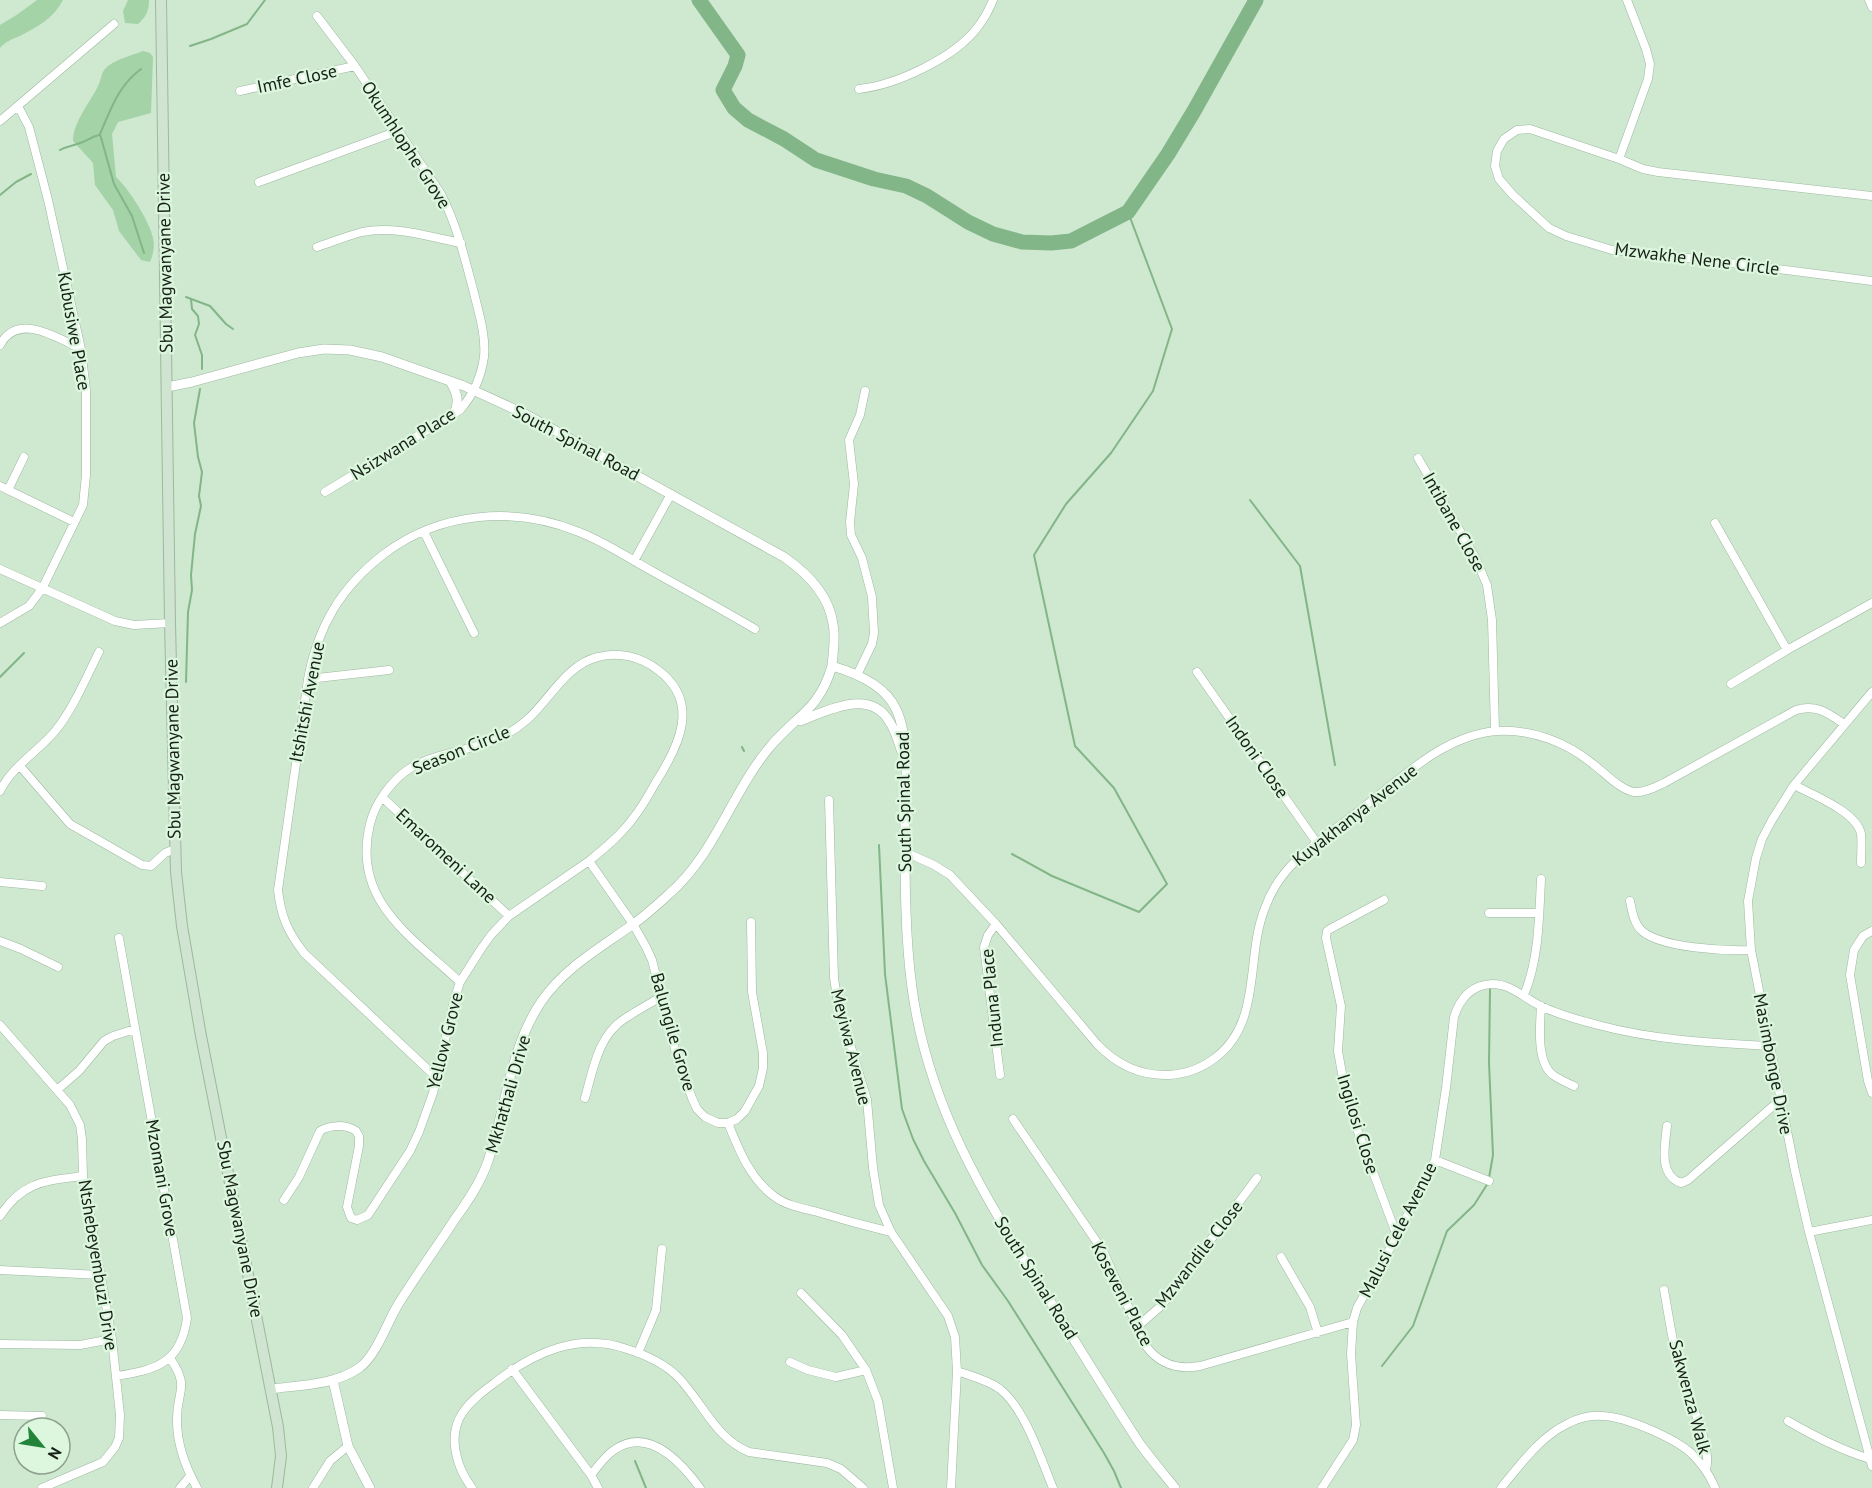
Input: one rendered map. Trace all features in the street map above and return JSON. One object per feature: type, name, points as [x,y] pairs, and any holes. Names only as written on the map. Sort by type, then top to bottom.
[{"type":"main road","name":"Sbu Magwanyane Drive","points":[[161,0],[175,849],[182,927],[201,1036],[278,1427],[281,1456],[277,1488]]},
{"type":"street","points":[[859,89],[870,88],[896,79],[939,59],[970,36],[985,16],[993,0]]},
{"type":"street","points":[[1619,159],[1648,79],[1650,64],[1627,0]]},
{"type":"street","points":[[1869,0],[1872,7]]},
{"type":"street","name":"Okumhlophe Grove","points":[[316,16],[355,66],[441,194],[455,223],[484,334],[484,355],[475,391]]},
{"type":"street","points":[[0,121],[114,24]]},
{"type":"street","name":"Imfe Close","points":[[240,91],[355,66]]},
{"type":"street","name":"Kubusiwe Place","points":[[0,623],[33,602],[42,589],[83,505],[86,475],[86,390],[81,349],[41,172],[29,127],[18,106]]},
{"type":"street","name":"Mzwakhe Nene Circle","points":[[1872,196],[1658,172],[1643,169],[1530,129],[1517,130],[1504,139],[1497,151],[1495,166],[1499,179],[1506,187],[1549,228],[1566,236],[1612,250],[1872,281]]},
{"type":"street","points":[[259,182],[398,131]]},
{"type":"street","points":[[317,248],[362,232],[382,230],[461,243]]},
{"type":"street","points":[[0,345],[7,335],[14,331],[30,328],[81,349]]},
{"type":"street","name":"South Spinal Road","points":[[167,387],[298,353],[324,349],[350,350],[382,357],[450,381],[525,414],[784,557],[808,576],[826,603],[833,623],[832,666],[857,675],[882,691],[895,706],[903,723],[909,955],[916,1015],[934,1082],[961,1149],[985,1195],[1141,1446],[1175,1488]]},
{"type":"street","points":[[450,381],[458,401],[454,414]]},
{"type":"street","name":"Nsizwana Place","points":[[325,492],[454,414],[475,391]]},
{"type":"street","points":[[857,675],[872,644],[874,633],[872,597],[862,558],[851,535],[849,522],[854,484],[849,440],[860,415],[865,391]]},
{"type":"street","points":[[24,458],[4,488],[74,522]]},
{"type":"street","name":"Intibane Close","points":[[1418,458],[1475,557],[1487,585],[1492,620],[1495,731]]},
{"type":"street","points":[[634,561],[671,494]]},
{"type":"street","name":"Itshitshi Avenue","points":[[436,1077],[304,953],[285,925],[280,907],[278,890],[312,657],[321,630],[346,590],[362,572],[395,546],[445,522],[493,515],[537,519],[582,532],[756,628]]},
{"type":"street","points":[[1715,523],[1787,650]]},
{"type":"street","points":[[424,532],[474,633]]},
{"type":"street","points":[[0,569],[115,621],[134,625],[170,623]]},
{"type":"street","points":[[1731,684],[1872,603]]},
{"type":"street","points":[[0,791],[7,779],[51,736],[63,720],[99,652]]},
{"type":"street","name":"Season Circle","points":[[460,982],[393,920],[372,889],[365,856],[372,814],[382,796],[409,769],[427,759],[497,739],[515,729],[529,718],[570,673],[584,662],[615,655],[633,657],[650,664],[664,674],[674,686],[683,716],[682,732],[674,752],[634,817],[619,835],[589,861]]},
{"type":"street","name":"Mkhathali Drive","points":[[271,1389],[333,1380],[360,1367],[369,1357],[399,1303],[479,1181],[495,1138],[519,1048],[542,1000],[575,966],[598,947],[633,924],[690,874],[715,837],[740,788],[755,766],[771,745],[812,707],[823,691],[832,666]]},
{"type":"street","points":[[308,679],[389,670]]},
{"type":"street","name":"Indoni Close","points":[[1197,672],[1317,843]]},
{"type":"street","name":"Masimbonge Drive","points":[[1871,1462],[1809,1232],[1780,1100],[1751,950],[1748,901],[1756,858],[1762,839],[1772,820],[1794,785],[1872,692]]},
{"type":"street","points":[[795,722],[846,704],[867,704],[885,714],[905,760]]},
{"type":"street","name":"Kuyakhanya Avenue","points":[[905,852],[950,875],[996,924],[1109,1057],[1133,1069],[1154,1075],[1176,1074],[1196,1069],[1225,1051],[1235,1038],[1243,1022],[1248,1001],[1259,926],[1264,908],[1287,869],[1317,843],[1448,745],[1464,738],[1495,731],[1524,733],[1560,743],[1591,762],[1625,789],[1636,792],[1664,783],[1796,710],[1812,707],[1824,711],[1844,724]]},
{"type":"street","points":[[20,766],[70,824],[142,865],[151,866],[165,853],[175,849]]},
{"type":"street","points":[[1794,785],[1848,815],[1857,824],[1861,834],[1861,863]]},
{"type":"street","name":"Emaromeni Lane","points":[[382,796],[509,916]]},
{"type":"street","name":"Meyiwa Avenue","points":[[829,800],[834,978],[838,1004],[867,1100],[879,1205],[891,1232],[948,1317],[955,1336],[957,1371],[951,1488]]},
{"type":"street","points":[[589,861],[633,924]]},
{"type":"street","name":"Yellow Grove","points":[[284,1200],[299,1177],[320,1131],[325,1127],[346,1126],[356,1131],[359,1136],[347,1207],[348,1214],[353,1220],[362,1219],[373,1209],[410,1150],[426,1114],[460,982],[491,935],[509,916],[589,861]]},
{"type":"street","points":[[1524,995],[1531,975],[1541,879]]},
{"type":"street","points":[[0,882],[42,886]]},
{"type":"street","name":"Ingilosi Close","points":[[1384,900],[1330,929],[1327,931],[1326,938],[1341,1006],[1338,1051],[1344,1085],[1351,1113],[1397,1236]]},
{"type":"street","points":[[1630,901],[1640,930],[1652,937],[1722,951],[1751,950]]},
{"type":"street","points":[[1489,913],[1539,913]]},
{"type":"street","points":[[751,922],[752,992],[763,1053],[763,1068],[759,1086],[745,1111],[737,1119],[728,1123],[742,1156],[751,1171],[776,1198],[792,1205],[891,1232]]},
{"type":"street","name":"Balungile Grove","points":[[633,924],[652,960],[677,1057],[694,1103],[712,1122],[728,1123]]},
{"type":"street","name":"Induna Place","points":[[996,924],[988,935],[984,947],[1000,1075]]},
{"type":"street","points":[[1872,931],[1863,936],[1854,950],[1850,975],[1872,1093]]},
{"type":"street","name":"Mzomani Grove","points":[[119,938],[187,1318],[185,1332],[178,1348],[170,1358]]},
{"type":"street","points":[[0,941],[58,968]]},
{"type":"street","name":"Malusi Cele Avenue","points":[[1322,1488],[1353,1440],[1356,1425],[1351,1354],[1353,1322],[1361,1300],[1397,1236],[1435,1160],[1454,1017],[1457,1006],[1466,994],[1474,988],[1489,984],[1503,986],[1524,995],[1541,1006],[1626,1032],[1704,1043],[1770,1046]]},
{"type":"street","points":[[585,1098],[597,1056],[612,1029],[661,997]]},
{"type":"street","points":[[1541,1006],[1541,1047],[1548,1070],[1574,1086]]},
{"type":"street","name":"Ntshebeyembuzi Drive","points":[[0,1025],[70,1105],[80,1125],[83,1176],[112,1339],[116,1376],[120,1422],[119,1438],[115,1447],[103,1461],[42,1488]]},
{"type":"street","points":[[57,1090],[79,1071],[104,1041],[135,1029]]},
{"type":"street","points":[[1667,1126],[1664,1154],[1666,1170],[1674,1181],[1681,1184],[1780,1100]]},
{"type":"street","name":"Koseveni Place","points":[[1012,1119],[1103,1251],[1146,1346],[1157,1358],[1177,1368],[1188,1369],[1353,1322]]},
{"type":"street","points":[[1435,1160],[1489,1181]]},
{"type":"street","points":[[0,1216],[15,1197],[28,1188],[44,1181],[83,1176]]},
{"type":"street","name":"Mzwandile Close","points":[[1137,1327],[1162,1305],[1257,1178]]},
{"type":"street","points":[[1809,1232],[1872,1220]]},
{"type":"street","points":[[638,1353],[656,1310],[662,1250]]},
{"type":"street","points":[[1281,1257],[1310,1307],[1318,1333]]},
{"type":"street","points":[[0,1270],[100,1275]]},
{"type":"street","name":"Sakwenza Walk","points":[[1664,1290],[1680,1370],[1706,1447],[1708,1462],[1706,1469]]},
{"type":"street","points":[[801,1293],[842,1335],[866,1370],[878,1401],[893,1488]]},
{"type":"street","points":[[0,1344],[74,1345],[112,1339]]},
{"type":"street","points":[[472,1488],[460,1470],[456,1455],[455,1434],[464,1411],[473,1400],[512,1369],[539,1354],[573,1344],[591,1342],[610,1344],[662,1364],[679,1378],[717,1428],[738,1448],[749,1452],[827,1463],[842,1468],[863,1488]]},
{"type":"street","points":[[116,1376],[143,1372],[159,1366],[170,1358],[181,1377],[181,1393],[176,1418],[182,1454],[197,1488]]},
{"type":"street","points":[[790,1362],[808,1370],[836,1377],[866,1370]]},
{"type":"street","points":[[512,1369],[591,1475],[598,1488]]},
{"type":"street","points":[[957,1371],[993,1384],[1011,1400],[1032,1438],[1053,1488]]},
{"type":"street","points":[[333,1380],[348,1446],[370,1488]]},
{"type":"street","points":[[0,1415],[42,1416]]},
{"type":"street","points":[[1501,1488],[1525,1459],[1554,1432],[1568,1423],[1588,1417],[1604,1416],[1623,1419],[1679,1444],[1706,1469],[1715,1488]]},
{"type":"street","points":[[1788,1421],[1813,1436],[1871,1462]]},
{"type":"street","points":[[591,1475],[615,1449],[625,1444],[648,1443],[660,1448],[682,1466],[700,1488]]},
{"type":"street","points":[[313,1488],[330,1461],[348,1446]]},
{"type":"street","points":[[180,1488],[190,1476]]},
{"type":"green space","points":[[37,0],[63,0],[55,12],[44,21],[0,48],[0,25]]},
{"type":"green space","points":[[128,0],[149,0],[146,14],[138,24],[125,23],[123,11]]},
{"type":"green space","points":[[143,51],[150,53],[153,57],[151,113],[118,122],[112,134],[116,177],[138,206],[148,223],[154,241],[150,262],[141,260],[119,231],[113,210],[95,185],[93,163],[73,141],[79,120],[104,71],[118,60]]},
{"type":"waterway","points":[[190,46],[247,24],[265,0]]},
{"type":"waterway","points":[[699,0],[738,55],[723,90],[734,108],[748,120],[784,139],[816,160],[874,179],[906,186],[993,234],[1022,242],[1051,243],[1071,241],[1128,212],[1194,111],[1256,0]]},
{"type":"waterway","points":[[141,69],[121,90],[100,134],[114,184],[132,216],[144,253]]},
{"type":"waterway","points":[[60,150],[99,135]]},
{"type":"waterway","points":[[0,195],[31,174]]},
{"type":"waterway","points":[[1012,854],[1052,876],[1139,912],[1167,884],[1114,788],[1075,746],[1034,555],[1066,504],[1111,453],[1153,391],[1172,329],[1128,212]]},
{"type":"waterway","points":[[186,297],[210,306],[233,329]]},
{"type":"waterway","points":[[191,299],[192,309],[198,316],[199,324],[195,335],[202,355],[202,369]]},
{"type":"waterway","points":[[186,682],[191,575],[195,534],[201,506],[199,496],[202,472],[194,423],[200,389]]},
{"type":"waterway","points":[[1250,500],[1300,566],[1335,765]]},
{"type":"waterway","points":[[0,677],[24,653]]},
{"type":"waterway","points":[[742,747],[744,751]]},
{"type":"waterway","points":[[879,845],[885,974],[902,1109],[913,1139],[982,1265],[1008,1301],[1104,1453],[1121,1488]]},
{"type":"waterway","points":[[1489,1178],[1493,1155],[1489,1063],[1490,989]]},
{"type":"waterway","points":[[1382,1366],[1413,1326],[1447,1231],[1474,1205],[1488,1183]]},
{"type":"waterway","points":[[635,1461],[646,1488]]}]
